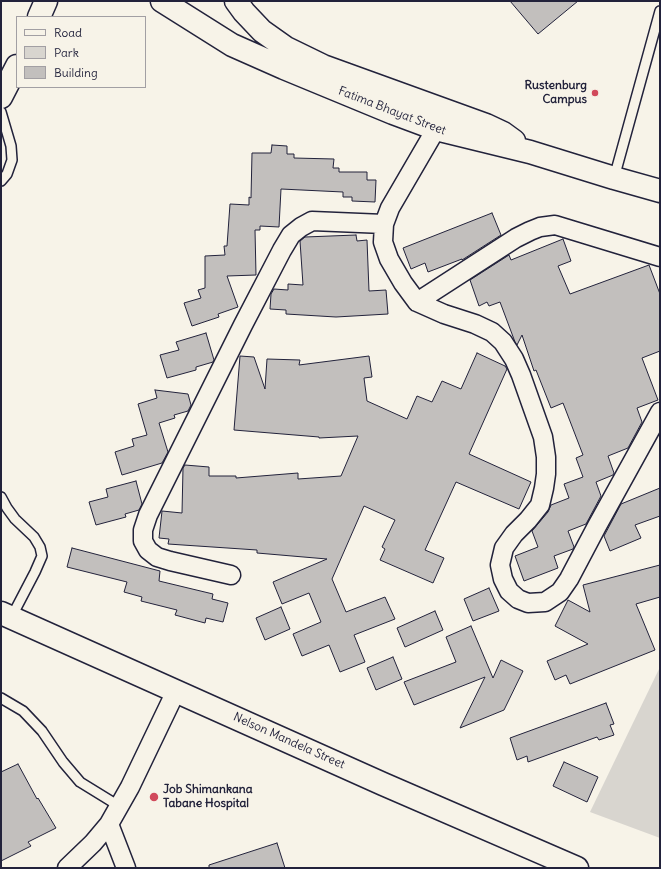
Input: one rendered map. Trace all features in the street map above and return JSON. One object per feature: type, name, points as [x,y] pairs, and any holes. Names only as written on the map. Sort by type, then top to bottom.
[{"type":"main road","points":[[39,16],[46,1]]},
{"type":"main road","name":"Fatima Bhayat Street","points":[[162,1],[232,45],[393,113],[436,129],[530,152],[660,191]]},
{"type":"main road","points":[[236,1],[262,31],[286,48],[323,66],[486,125],[503,133],[530,152]]},
{"type":"main road","points":[[1,97],[16,68]]},
{"type":"main road","name":"Nelson Mandela Street","points":[[6,615],[383,784],[543,861],[577,868]]},
{"type":"street","points":[[436,129],[390,208],[384,224],[383,242],[389,259],[403,283],[417,302],[492,332],[503,342],[514,359],[521,375],[542,437],[546,457],[546,474],[540,505],[514,534],[504,548],[500,565],[503,579],[509,591],[518,600],[528,603],[545,602],[560,592],[569,579],[660,412]]},
{"type":"street","points":[[232,575],[157,557],[148,550],[143,541],[143,530],[148,515],[243,325],[291,235],[312,221],[384,224]]},
{"type":"street","points":[[417,302],[516,238],[540,227],[555,226],[660,256]]},
{"type":"street","points":[[67,868],[93,843],[109,824],[130,787],[176,691]]},
{"type":"street","points":[[109,824],[126,868]]},
{"type":"lane","points":[[614,178],[660,11]]},
{"type":"lane","points":[[1,112],[11,146],[12,160],[7,174],[1,181]]},
{"type":"lane","points":[[1,497],[4,508],[34,537],[40,547],[42,556],[35,572],[6,615]]},
{"type":"lane","points":[[1,698],[23,712],[42,732],[63,762],[80,782],[119,806]]},
{"type":"green space","points":[[660,667],[660,838],[590,812]]},
{"type":"building","points":[[510,1],[578,1],[538,34]]},
{"type":"building","points":[[272,145],[287,146],[287,154],[294,154],[294,158],[334,159],[333,168],[339,168],[339,172],[367,172],[367,180],[376,180],[375,202],[352,201],[352,197],[343,197],[343,192],[281,189],[279,227],[260,226],[260,230],[255,230],[256,275],[227,276],[238,307],[218,314],[219,317],[192,326],[184,303],[201,298],[198,290],[205,288],[205,256],[225,255],[224,246],[227,246],[230,204],[249,205],[249,197],[251,198],[252,153],[271,153]]},
{"type":"building","points":[[492,213],[501,235],[462,260],[428,272],[425,263],[411,269],[403,248]]},
{"type":"building","points":[[356,235],[357,241],[367,240],[369,291],[386,290],[388,314],[336,317],[286,314],[286,310],[270,309],[271,294],[274,289],[288,290],[288,284],[303,285],[300,241],[305,237]]},
{"type":"building","points":[[563,239],[571,261],[558,266],[570,294],[649,265],[660,294],[660,351],[642,358],[658,400],[637,408],[642,422],[628,448],[608,456],[614,473],[613,475],[596,482],[601,496],[586,524],[568,531],[574,547],[573,549],[554,556],[558,568],[524,581],[515,556],[538,547],[532,531],[548,512],[551,505],[569,498],[564,484],[583,477],[576,458],[583,455],[563,403],[551,408],[536,370],[534,371],[522,335],[517,345],[500,302],[489,306],[487,302],[479,306],[470,280],[509,255],[511,260]]},
{"type":"building","points":[[206,333],[214,360],[213,362],[196,367],[196,370],[167,378],[160,355],[179,350],[176,342]]},
{"type":"building","points":[[477,353],[505,366],[507,369],[469,454],[531,482],[519,509],[456,482],[425,550],[444,558],[433,583],[380,560],[385,549],[382,547],[395,520],[364,506],[332,579],[346,612],[385,597],[395,619],[354,635],[365,662],[340,672],[329,645],[302,656],[293,634],[321,622],[309,593],[282,604],[273,582],[327,559],[257,553],[257,550],[168,544],[169,539],[159,538],[162,511],[182,513],[183,468],[185,465],[209,467],[209,476],[236,476],[236,478],[298,473],[298,479],[341,476],[358,436],[319,438],[234,430],[240,356],[254,357],[265,389],[267,359],[300,360],[299,365],[369,356],[372,377],[364,378],[367,401],[407,419],[417,396],[432,402],[442,381],[461,389]]},
{"type":"building","points":[[155,390],[188,394],[191,405],[188,411],[174,415],[175,418],[159,423],[168,452],[162,463],[122,475],[115,452],[134,446],[132,439],[147,435],[138,404],[157,398]]},
{"type":"building","points":[[136,481],[142,504],[139,510],[125,514],[126,517],[96,525],[89,502],[108,497],[106,489]]},
{"type":"building","points":[[660,488],[660,516],[635,525],[641,538],[610,551],[604,536],[621,504]]},
{"type":"building","points":[[72,548],[160,571],[159,581],[213,594],[212,599],[228,603],[223,622],[206,618],[205,623],[175,615],[177,610],[141,601],[142,597],[124,592],[127,582],[67,567]]},
{"type":"building","points":[[660,565],[660,597],[636,604],[655,650],[570,684],[566,675],[555,680],[547,661],[588,644],[555,626],[568,600],[590,612],[583,585]]},
{"type":"building","points":[[489,588],[499,611],[473,621],[464,599]]},
{"type":"building","points":[[281,607],[290,629],[265,640],[256,618]]},
{"type":"building","points":[[435,611],[443,630],[405,647],[397,628]]},
{"type":"building","points":[[471,626],[493,678],[501,660],[523,671],[504,710],[460,728],[485,677],[414,705],[404,682],[456,662],[446,637]]},
{"type":"building","points":[[393,657],[402,679],[376,690],[367,668]]},
{"type":"building","points":[[606,703],[614,724],[610,725],[614,735],[599,740],[597,737],[528,762],[527,756],[517,760],[510,738]]},
{"type":"building","points":[[564,762],[598,777],[587,802],[553,786]]},
{"type":"building","points":[[18,764],[37,799],[38,798],[56,828],[28,842],[31,846],[1,861],[1,772]]},
{"type":"building","points":[[277,843],[285,868],[209,868],[209,865]]},
{"type":"place","name":"Rustenburg Campus","points":[[595,93]]},
{"type":"place","name":"Job Shimankana Tabane Hospital","points":[[154,797]]}]
